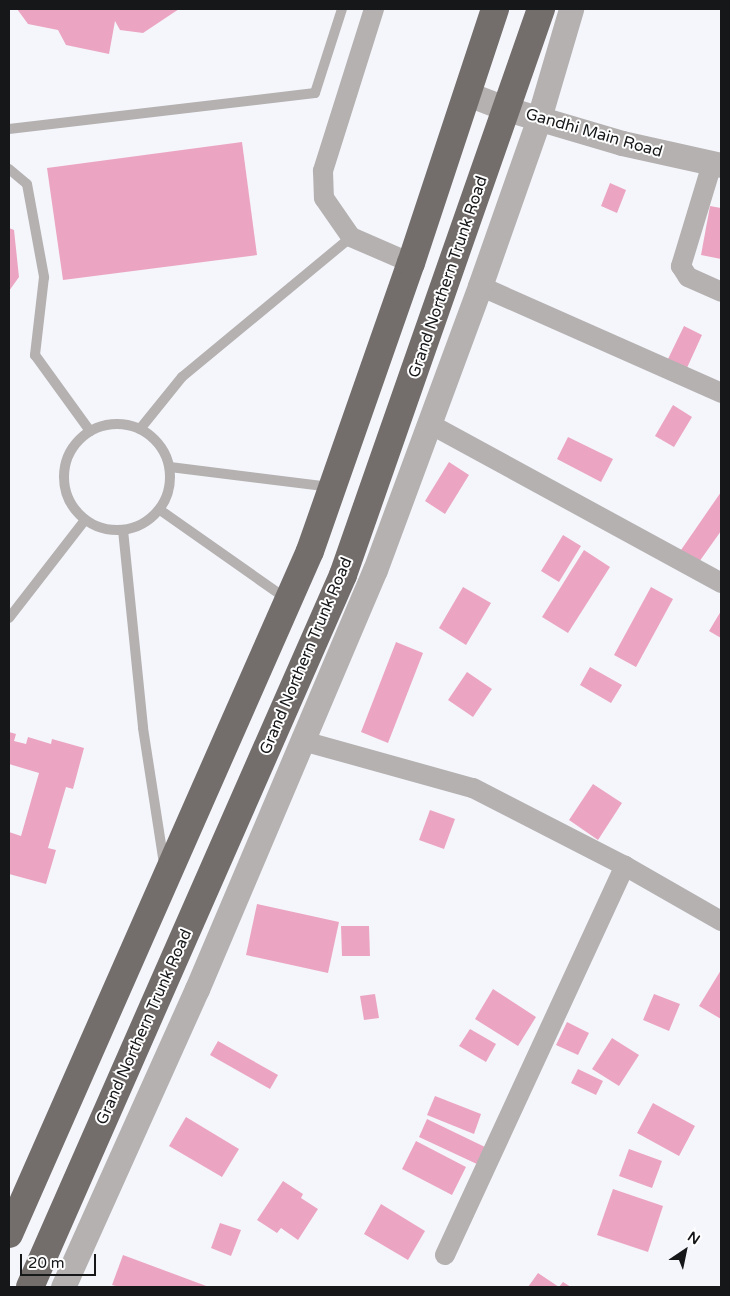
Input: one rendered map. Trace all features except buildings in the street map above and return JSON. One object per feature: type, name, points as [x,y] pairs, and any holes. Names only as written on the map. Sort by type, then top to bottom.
[{"type":"highway","points":[[9,1234],[310,551],[411,263],[495,9]]},
{"type":"highway","name":"Grand Northern Trunk Road","points":[[30,1287],[342,575],[541,9]]},
{"type":"street","points":[[374,9],[322,171],[324,198],[351,237],[411,263]]},
{"type":"street","points":[[63,1287],[197,989],[375,570],[480,286],[538,118],[571,9]]},
{"type":"street","name":"Gandhi Main Road","points":[[468,94],[507,109],[622,143],[716,164]]},
{"type":"street","points":[[716,164],[682,266],[688,277],[721,292]]},
{"type":"street","points":[[480,286],[721,393]]},
{"type":"street","points":[[428,423],[721,583]]},
{"type":"street","points":[[303,741],[473,788],[625,866],[721,921]]},
{"type":"street","points":[[445,1255],[625,866]]},
{"type":"lane","points":[[9,129],[315,93],[342,9]]},
{"type":"lane","points":[[9,169],[27,184],[44,277],[36,355],[90,431]]},
{"type":"lane","points":[[140,429],[182,377],[351,237]]},
{"type":"lane","points":[[123,424],[140,429],[153,438],[164,451],[170,467],[170,482],[167,496],[160,510],[143,523],[123,530],[103,528],[85,520],[73,507],[66,491],[64,474],[68,456],[77,442],[90,431],[106,425],[123,424]]},
{"type":"lane","points":[[170,467],[332,488]]},
{"type":"lane","points":[[160,510],[289,600]]},
{"type":"lane","points":[[9,618],[85,520]]},
{"type":"lane","points":[[123,530],[143,728],[166,880]]}]
